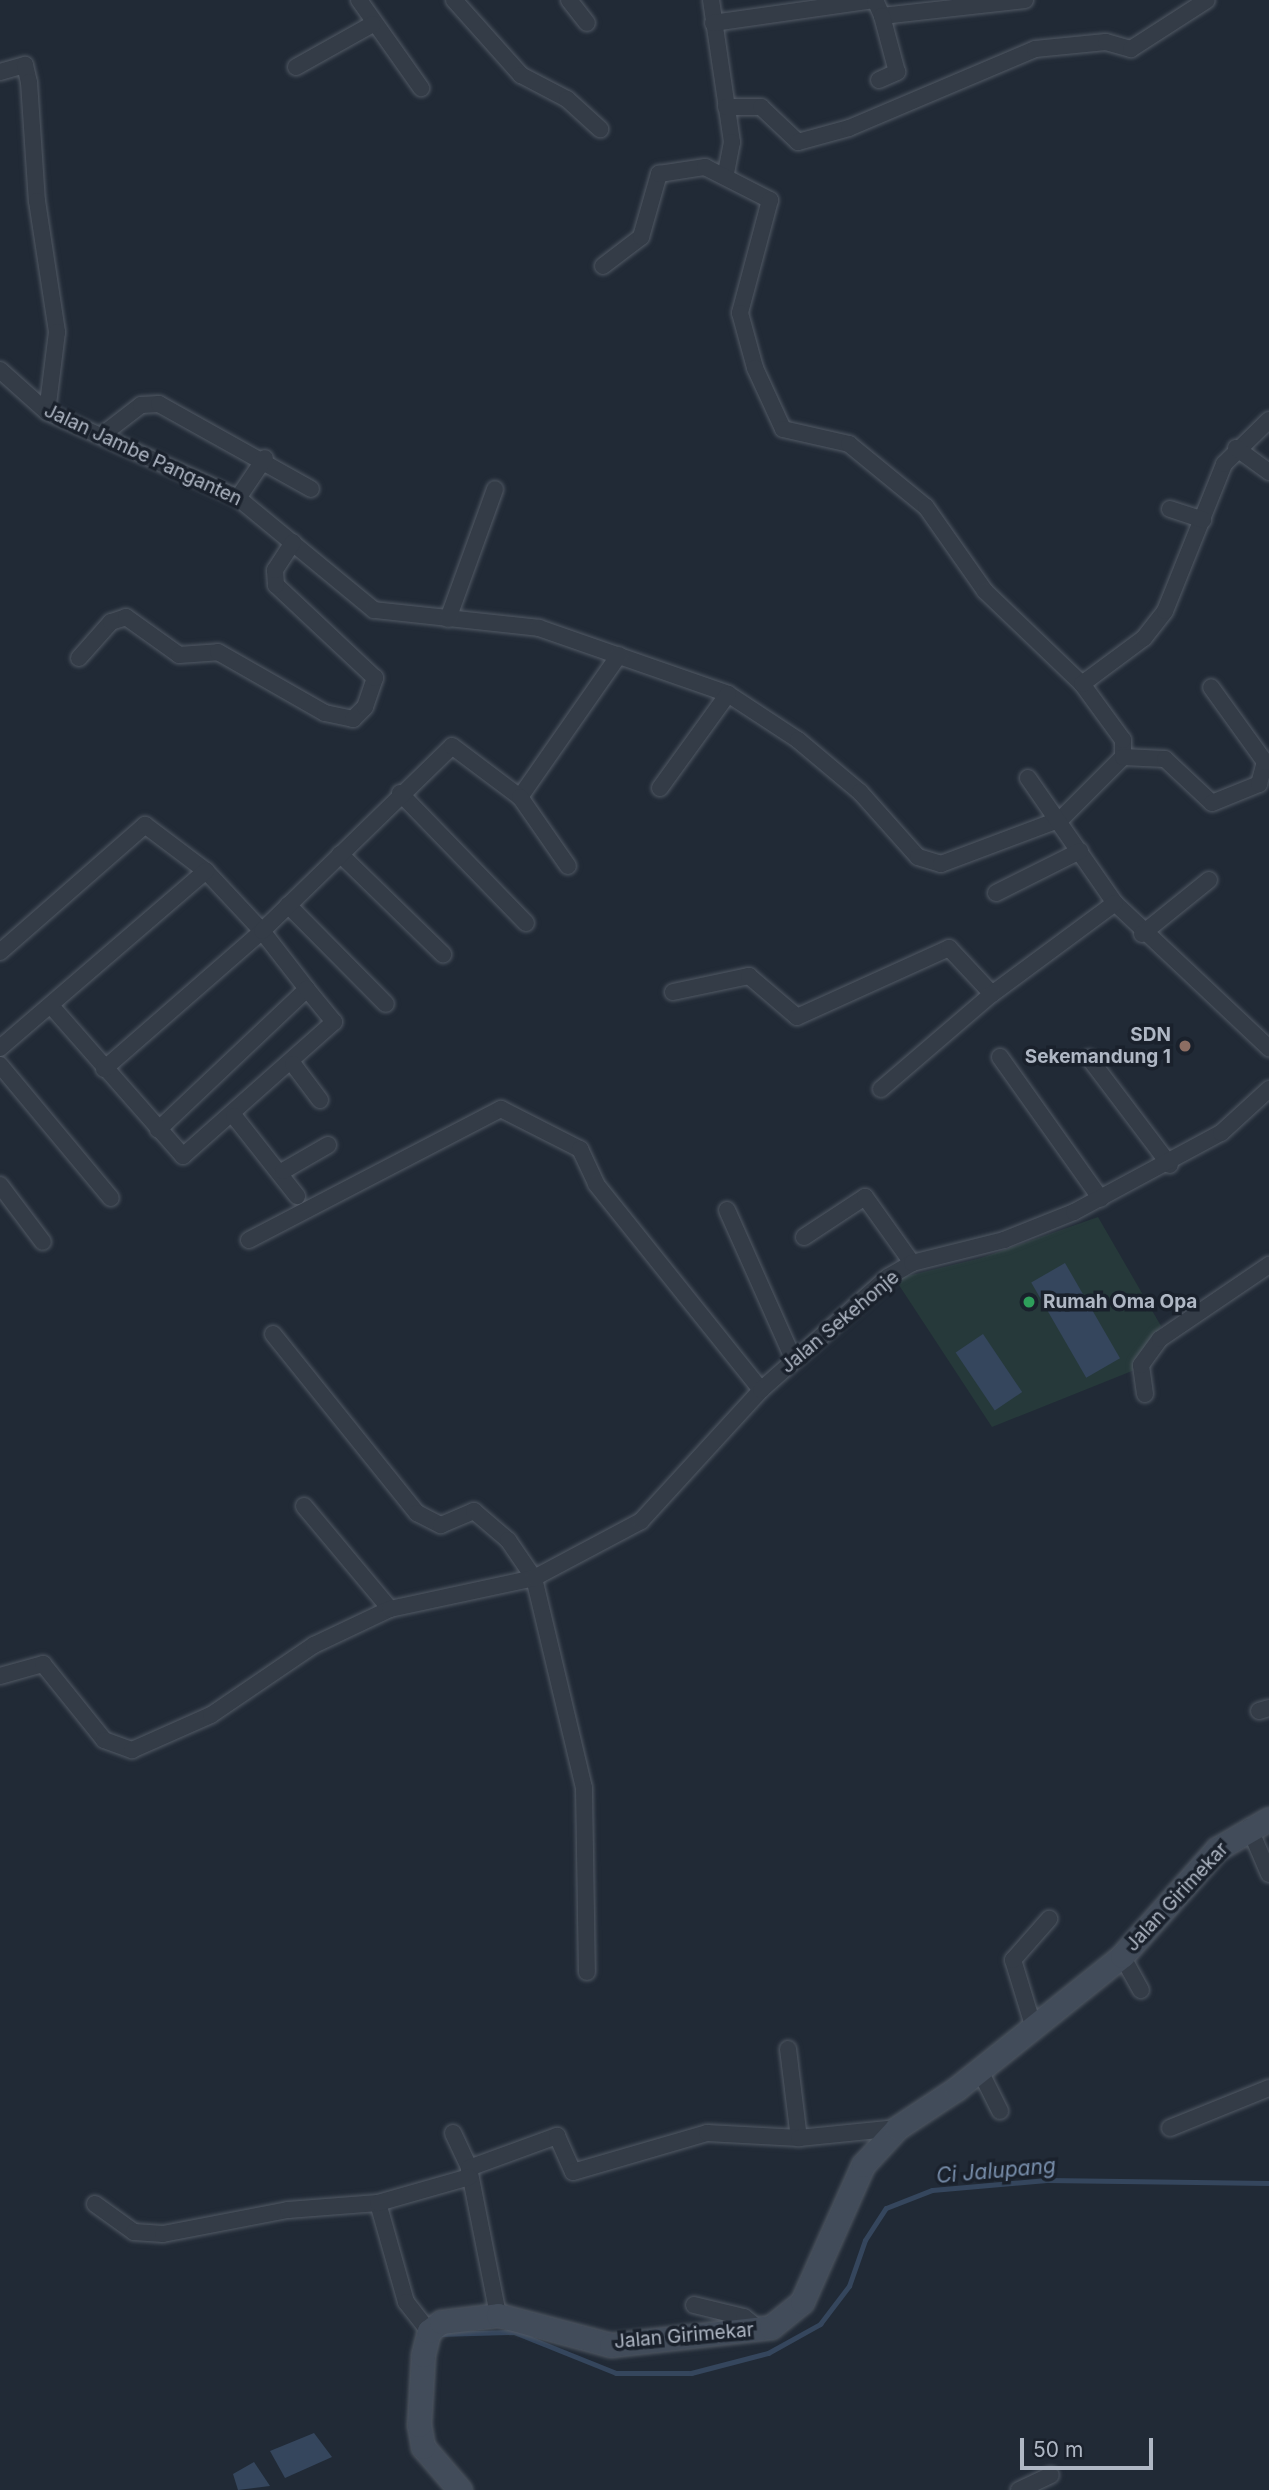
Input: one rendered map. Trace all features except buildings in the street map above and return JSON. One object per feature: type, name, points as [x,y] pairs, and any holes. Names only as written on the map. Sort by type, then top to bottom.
[{"type":"street","points":[[359,0],[373,24],[421,88]]},
{"type":"street","points":[[454,0],[521,75],[567,99],[600,130]]},
{"type":"street","points":[[569,0],[587,23]]},
{"type":"street","points":[[711,0],[732,142],[726,174]]},
{"type":"street","points":[[713,23],[875,0],[897,72],[878,80]]},
{"type":"street","points":[[882,16],[1025,0]]},
{"type":"street","points":[[726,107],[761,107],[798,142],[849,128],[1035,49],[1106,42],[1131,49],[1207,0]]},
{"type":"street","points":[[296,67],[373,24]]},
{"type":"street","points":[[0,72],[25,65],[29,82],[37,201],[57,332],[47,412]]},
{"type":"street","points":[[603,266],[641,237],[655,177],[693,167],[726,174],[772,206],[740,313],[755,368],[783,429],[849,444],[926,507],[985,591],[1082,684],[1123,740],[1123,757],[1060,819]]},
{"type":"street","name":"Jalan Jambe Panganten","points":[[0,370],[47,412],[238,498],[293,542],[341,589],[374,610],[539,628],[728,694],[798,740],[926,861],[941,864],[1060,819]]},
{"type":"street","points":[[102,435],[150,402],[265,458],[311,489]]},
{"type":"street","points":[[1082,684],[1160,619],[1236,448],[1269,420]]},
{"type":"street","points":[[1236,448],[1269,472]]},
{"type":"street","points":[[238,498],[265,458]]},
{"type":"street","points":[[448,619],[495,489]]},
{"type":"street","points":[[1170,509],[1203,520]]},
{"type":"street","points":[[79,658],[111,622],[126,617],[179,654],[218,652],[325,713],[353,719],[365,707],[375,678],[276,585],[275,570],[293,542]]},
{"type":"street","points":[[520,797],[619,655]]},
{"type":"street","points":[[1123,757],[1165,759],[1212,803],[1259,784],[1265,762],[1211,687]]},
{"type":"street","points":[[660,788],[728,694]]},
{"type":"street","points":[[104,1069],[262,931],[400,793],[452,746],[520,797],[568,866]]},
{"type":"street","points":[[1028,778],[1060,819],[1115,903],[1142,934],[1269,1048]]},
{"type":"street","points":[[400,793],[526,923]]},
{"type":"street","points":[[0,951],[137,826],[154,829],[206,871],[262,931],[334,1022],[293,1064],[183,1156],[53,1008]]},
{"type":"street","points":[[996,893],[1080,850]]},
{"type":"street","points":[[340,854],[443,954]]},
{"type":"street","points":[[0,1048],[53,1008],[206,871]]},
{"type":"street","points":[[1142,934],[1209,880]]},
{"type":"street","points":[[881,1088],[992,993],[1115,903]]},
{"type":"street","points":[[288,905],[386,1004]]},
{"type":"street","points":[[673,992],[749,976],[797,1017],[949,948],[992,993]]},
{"type":"street","points":[[158,1130],[307,989]]},
{"type":"street","points":[[1000,1057],[1101,1199]]},
{"type":"street","points":[[1089,1058],[1170,1165]]},
{"type":"street","points":[[293,1064],[320,1100]]},
{"type":"street","points":[[0,1065],[111,1198]]},
{"type":"street","name":"Jalan Sekehonje","points":[[0,1676],[29,1663],[43,1664],[104,1740],[132,1751],[211,1715],[314,1645],[390,1609],[531,1579],[641,1521],[793,1358],[912,1263],[1004,1240],[1101,1199],[1170,1165],[1221,1133],[1269,1089]]},
{"type":"street","points":[[250,1240],[501,1110],[580,1149],[596,1184],[761,1390]]},
{"type":"street","points":[[234,1116],[283,1171],[297,1196]]},
{"type":"street","points":[[283,1171],[328,1145]]},
{"type":"street","points":[[0,1185],[43,1242]]},
{"type":"street","points":[[804,1237],[865,1197],[912,1263]]},
{"type":"street","points":[[727,1210],[793,1358]]},
{"type":"street","points":[[1145,1394],[1141,1365],[1160,1339],[1269,1265]]},
{"type":"street","points":[[273,1334],[416,1513],[440,1525],[474,1511],[508,1541],[531,1579],[584,1788],[587,1972]]},
{"type":"street","points":[[304,1507],[390,1609]]},
{"type":"street","points":[[1259,1823],[1269,1874]]},
{"type":"street","name":"Jalan Girimekar","points":[[429,2331],[464,2316],[498,2315],[611,2345],[760,2330],[802,2302],[863,2165],[897,2128],[979,2069],[1032,2022],[1122,1955],[1217,1849],[1259,1823]]},
{"type":"street","points":[[1032,2022],[1013,1960],[1049,1919]]},
{"type":"street","points":[[1122,1955],[1141,1990]]},
{"type":"street","points":[[788,2049],[799,2138]]},
{"type":"street","points":[[979,2069],[1000,2110]]},
{"type":"street","points":[[1170,2128],[1269,2088]]},
{"type":"street","points":[[95,2204],[134,2232],[163,2234],[288,2210],[378,2203],[469,2173],[557,2136],[573,2172],[707,2133],[799,2138],[897,2128]]},
{"type":"street","points":[[453,2133],[469,2173],[498,2315]]},
{"type":"street","points":[[378,2203],[402,2292],[429,2331],[423,2447],[460,2490]]},
{"type":"street","points":[[694,2305],[744,2318],[760,2330]]},
{"type":"street","points":[[1019,2490],[1051,2475]]},
{"type":"shaded area","name":"Rumah Oma Opa","points":[[1098,1217],[1161,1326],[1137,1369],[992,1427],[895,1279],[981,1258]]},
{"type":"water","points":[[1065,1263],[1120,1358],[1086,1378],[1031,1282]]},
{"type":"water","points":[[983,1334],[1022,1392],[995,1410],[956,1352]]},
{"type":"water","points":[[314,2433],[332,2457],[285,2478],[270,2451]]},
{"type":"water","points":[[254,2462],[270,2486],[238,2490],[233,2474]]},
{"type":"waterway","name":"Ci Jalupang","points":[[437,2334],[514,2332],[616,2373],[691,2373],[768,2353],[820,2324],[849,2286],[865,2240],[886,2208],[932,2190],[1047,2180],[1269,2183]]},
{"type":"place","name":"SDN Sekemandung 1","points":[[1185,1046]]},
{"type":"place","name":"Rumah Oma Opa","points":[[1029,1302]]}]
